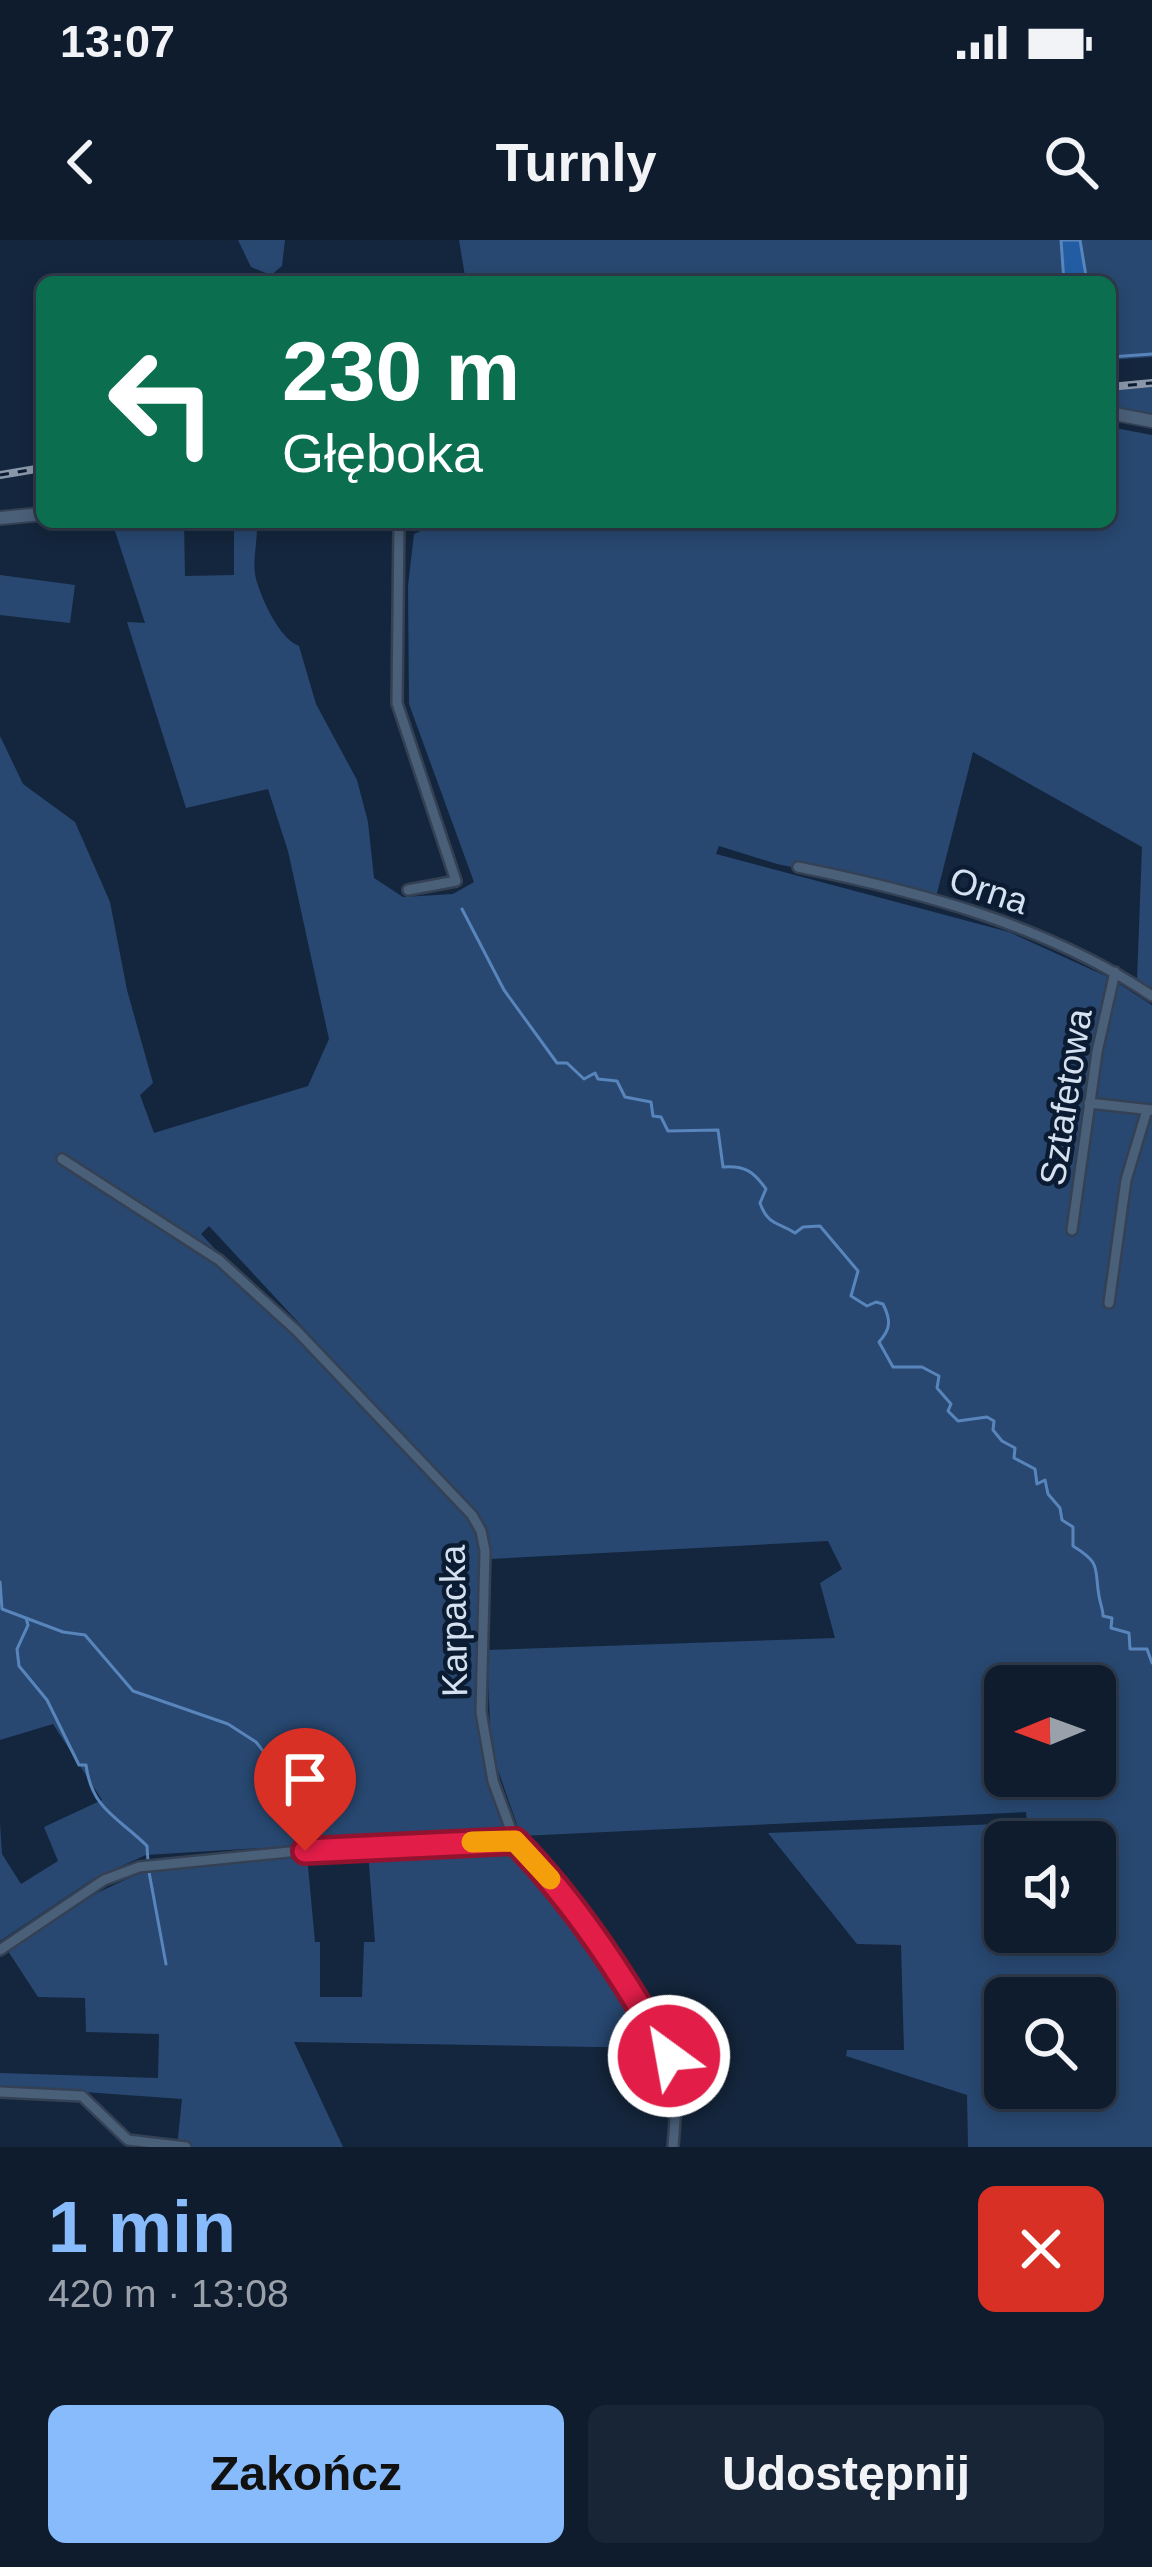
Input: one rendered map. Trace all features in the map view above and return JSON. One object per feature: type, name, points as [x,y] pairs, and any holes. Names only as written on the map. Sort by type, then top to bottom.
[{"type":"street","points":[[1116,413],[1152,422]]},
{"type":"street","points":[[0,518],[36,515]]},
{"type":"street","points":[[399,528],[397,704],[456,881],[408,890]]},
{"type":"street","name":"Orna","points":[[797,867],[935,900],[1048,937],[1152,996]]},
{"type":"street","name":"Sztafetowa","points":[[1072,1230],[1089,1103],[1114,972]]},
{"type":"street","points":[[1089,1103],[1149,1110],[1126,1180],[1109,1303]]},
{"type":"street","name":"Karpacka","points":[[62,1159],[219,1260],[328,1363],[472,1515],[485,1551],[481,1672],[485,1747],[515,1841],[578,1916],[669,2056],[676,2107],[673,2147]]},
{"type":"street","points":[[0,1950],[104,1880],[139,1867],[343,1847],[515,1841]]},
{"type":"street","points":[[0,2092],[82,2096],[128,2140],[186,2147]]},
{"type":"shaded area","points":[[238,240],[285,240],[282,266],[271,275],[251,267]]},
{"type":"shaded area","points":[[459,240],[1061,240],[1065,276],[465,276]]},
{"type":"shaded area","points":[[1061,240],[1080,240],[1086,276],[1064,276]]},
{"type":"shaded area","points":[[1080,240],[1152,240],[1152,357],[1116,360],[1116,276],[1086,276]]},
{"type":"shaded area","points":[[1152,387],[1152,417],[1116,410],[1116,390]]},
{"type":"shaded area","points":[[1116,428],[1152,435],[1152,988],[1137,980],[1142,847],[973,752],[936,897],[777,864],[719,846],[716,854],[1009,932],[1110,978],[1152,1005],[1152,2147],[968,2147],[967,2095],[846,2056],[847,2050],[904,2050],[901,1945],[857,1944],[768,1833],[984,1825],[984,1953],[1116,1953],[1116,1821],[1027,1821],[1026,1812],[521,1836],[491,1750],[487,1650],[835,1638],[820,1583],[842,1569],[828,1541],[490,1559],[489,1536],[477,1515],[209,1226],[201,1234],[465,1515],[476,1533],[476,1712],[505,1833],[146,1855],[93,1879],[0,1941],[0,1823],[2,1854],[21,1884],[58,1861],[44,1827],[102,1800],[53,1724],[0,1740],[0,736],[23,784],[75,822],[110,902],[127,990],[153,1083],[140,1095],[154,1133],[308,1086],[329,1039],[288,851],[268,789],[186,808],[127,622],[145,623],[114,528],[184,528],[185,576],[234,575],[234,528],[257,528],[255,573],[262,597],[278,627],[299,646],[316,704],[357,780],[368,822],[374,878],[403,897],[453,894],[474,882],[409,704],[408,586],[414,534],[428,528],[1116,528]]},
{"type":"shaded area","points":[[0,575],[75,585],[70,623],[0,615]]},
{"type":"shaded area","points":[[517,1850],[575,1920],[659,2048],[294,2042],[343,2147],[177,2147],[182,2099],[0,2086],[0,2073],[158,2078],[159,2034],[86,2032],[85,1998],[38,1997],[8,1951],[97,1893],[146,1870],[307,1856],[315,1942],[320,1942],[320,1997],[362,1997],[364,1942],[375,1942],[368,1852]]},
{"type":"waterway","points":[[1116,357],[1152,354]]},
{"type":"waterway","points":[[462,909],[504,990],[557,1063],[567,1063],[584,1079],[595,1073],[598,1079],[617,1081],[625,1097],[651,1102],[653,1116],[661,1117],[668,1131],[718,1130],[723,1167],[743,1169],[757,1178],[766,1189],[760,1203],[770,1220],[795,1233],[803,1227],[820,1226],[858,1271],[851,1296],[867,1306],[883,1304],[888,1324],[879,1342],[893,1367],[922,1367],[939,1376],[937,1388],[958,1421],[987,1417],[994,1421],[993,1430],[1015,1448],[1014,1458],[1035,1469],[1037,1484],[1045,1480],[1062,1520],[1073,1527],[1073,1546],[1093,1562],[1103,1616],[1112,1618],[1111,1628],[1129,1633],[1130,1649],[1147,1649],[1152,1663]]},
{"type":"waterway","points":[[0,1582],[2,1609],[63,1632],[85,1635],[133,1691],[228,1724],[256,1742],[294,1790]]},
{"type":"waterway","points":[[26,1618],[28,1625],[17,1649],[19,1666],[47,1700],[79,1765],[86,1765],[100,1803],[147,1846],[148,1862]]},
{"type":"waterway","points":[[149,1872],[166,1964]]},
{"type":"railway","points":[[1116,386],[1152,383]]},
{"type":"railway","points":[[0,475],[36,469]]},
{"type":"slow traffic","points":[[472,1842],[515,1841],[550,1879]]},
{"type":"route","points":[[305,1851],[515,1841],[578,1916],[669,2056]]}]
